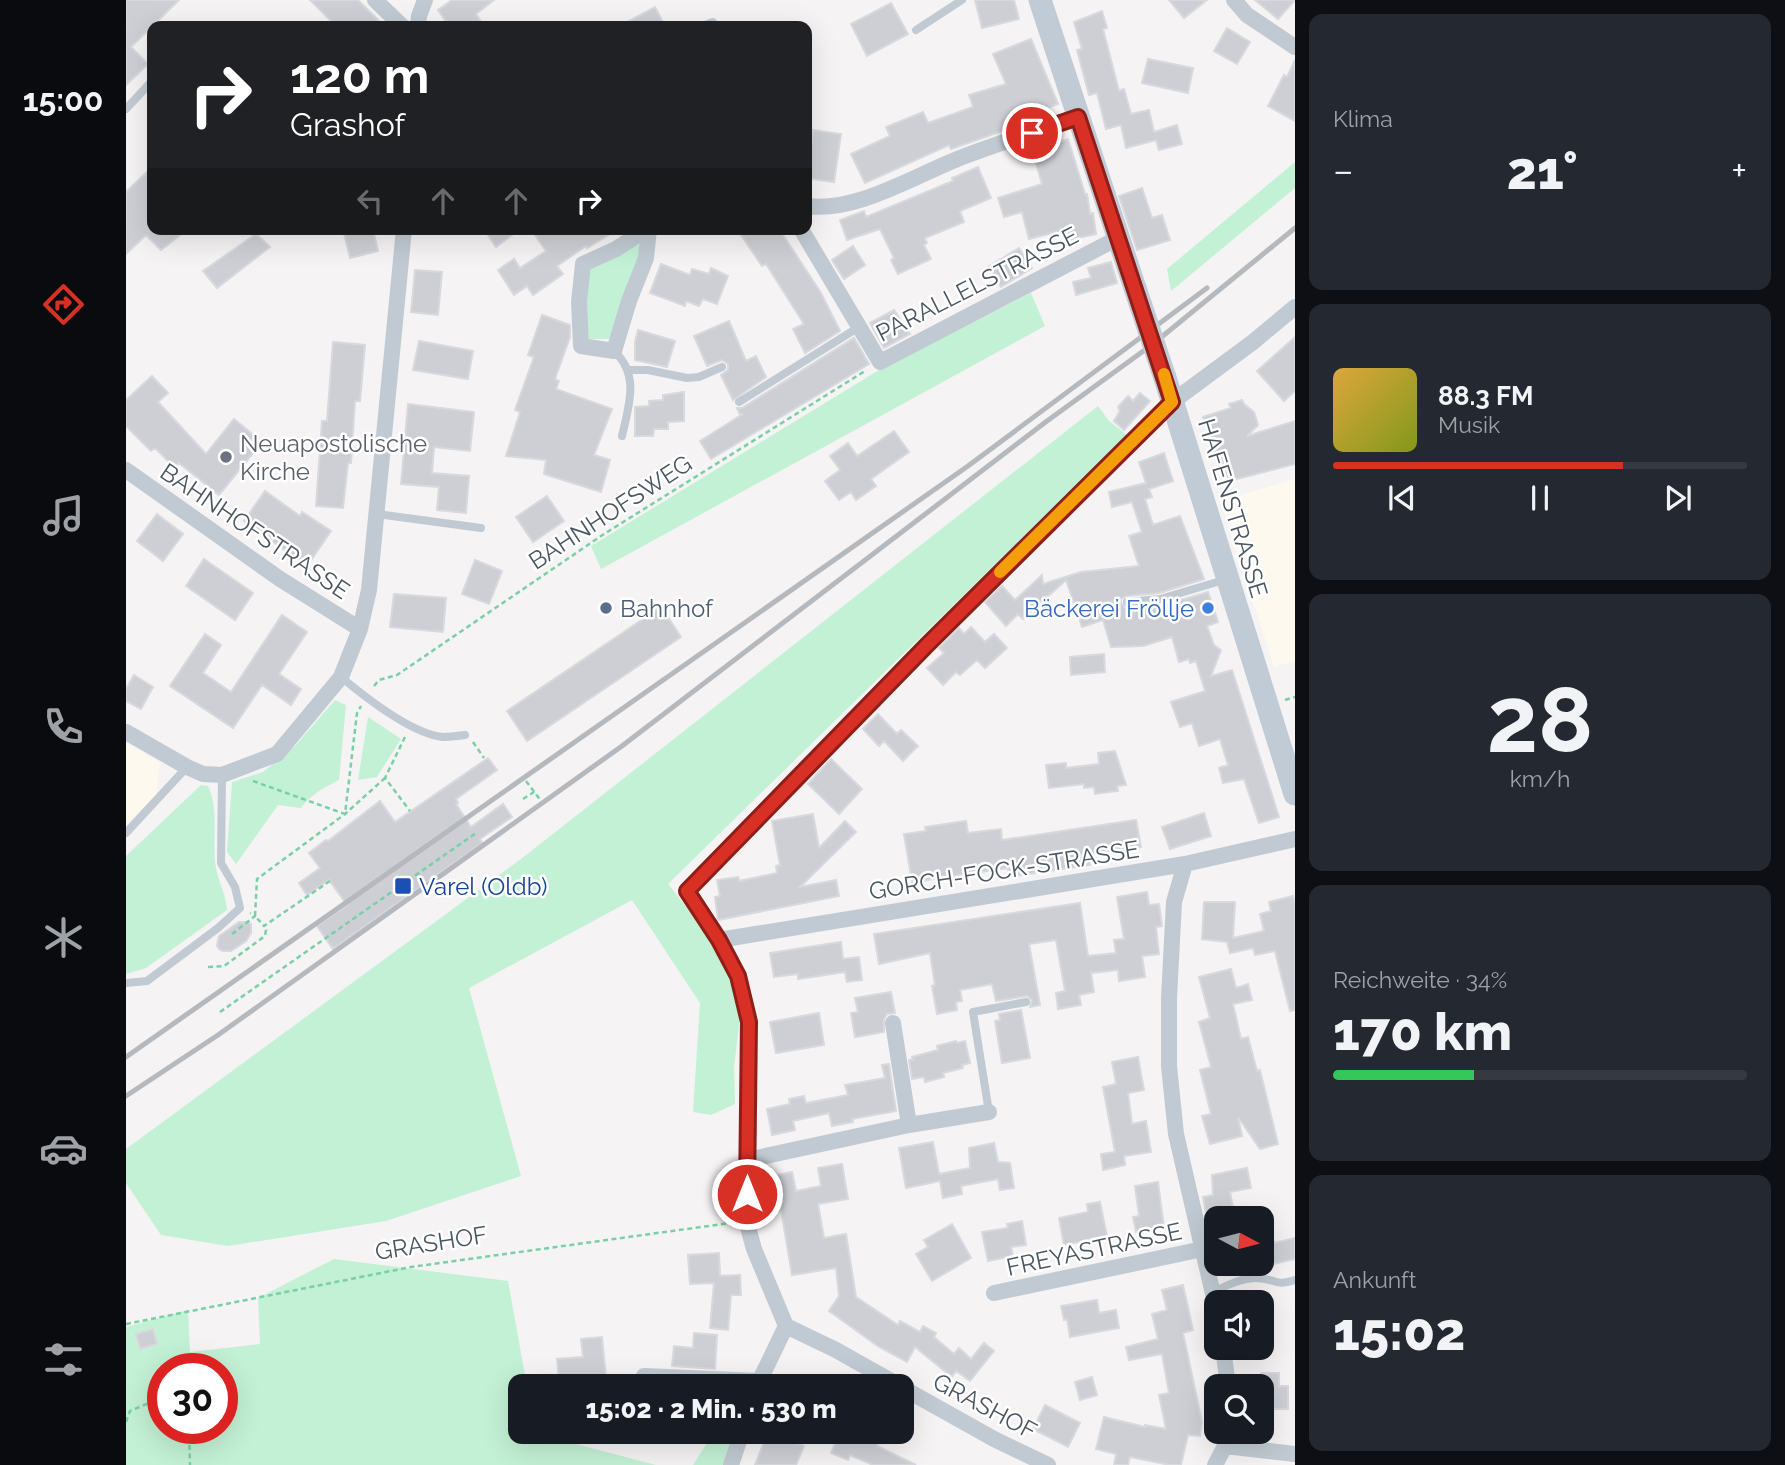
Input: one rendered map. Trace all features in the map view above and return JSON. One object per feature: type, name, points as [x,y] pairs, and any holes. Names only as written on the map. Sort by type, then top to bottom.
[{"type":"street","points":[[375,0],[397,21]]},
{"type":"street","points":[[418,21],[425,0]]},
{"type":"street","name":"HAFENSTRASSE","points":[[1040,0],[1165,378],[1295,794]]},
{"type":"street","points":[[1234,0],[1247,15],[1295,47]]},
{"type":"street","points":[[812,207],[825,209],[848,205],[964,156],[1078,117]]},
{"type":"street","points":[[126,732],[203,774],[226,774],[277,754],[341,677],[360,629],[369,590],[403,235]]},
{"type":"street","points":[[638,235],[583,264],[579,302],[581,346],[614,351],[646,258],[648,235]]},
{"type":"street","name":"PARALLELSTRASSE","points":[[805,235],[880,362],[1118,238]]},
{"type":"street","points":[[762,1374],[786,1326],[754,1250],[746,1220],[749,1022],[738,976],[719,940],[687,891],[927,645],[1172,402],[1254,342],[1295,307]]},
{"type":"street","name":"BAHNHOFSTRASSE","points":[[126,470],[281,579],[360,629]]},
{"type":"street","name":"GORCH-FOCK-STRASSE","points":[[719,940],[1185,864],[1295,839]]},
{"type":"street","points":[[1185,864],[1174,902],[1169,1066],[1176,1134],[1212,1290]]},
{"type":"street","points":[[893,1023],[909,1125]]},
{"type":"street","points":[[747,1160],[909,1125],[989,1112]]},
{"type":"street","name":"FREYASTRASSE","points":[[994,1293],[1203,1250]]},
{"type":"street","name":"GRASHOF","points":[[786,1326],[879,1374]]},
{"type":"street","name":"GRASHOF","points":[[914,1393],[994,1439],[1048,1465]]},
{"type":"street","points":[[731,1465],[738,1444]]},
{"type":"street","points":[[1215,1465],[1223,1444]]},
{"type":"street","points":[[1248,1444],[1295,1454]]},
{"type":"lane","points":[[916,30],[962,0]]},
{"type":"lane","points":[[127,105],[147,86]]},
{"type":"lane","points":[[739,402],[859,327]]},
{"type":"lane","points":[[614,351],[624,360],[631,383],[622,436]]},
{"type":"lane","points":[[629,370],[648,370],[687,378],[699,377],[722,367]]},
{"type":"lane","points":[[377,514],[481,528]]},
{"type":"lane","points":[[1127,602],[1160,599],[1227,579]]},
{"type":"lane","points":[[341,677],[366,698],[425,732],[444,737],[466,734]]},
{"type":"lane","points":[[126,833],[187,767]]},
{"type":"lane","points":[[126,983],[147,981],[218,928],[240,908],[235,887],[221,863],[226,774]]},
{"type":"lane","points":[[989,1112],[973,1012],[1026,1002]]},
{"type":"lane","points":[[1227,1290],[1237,1282],[1256,1278],[1280,1285],[1295,1280]]},
{"type":"path","name":"BAHNHOFSWEG","points":[[366,698],[379,680],[397,675],[604,534],[880,362]]},
{"type":"path","points":[[345,814],[357,713],[366,698]]},
{"type":"path","points":[[208,967],[223,966],[265,936],[267,930],[255,916],[257,879],[345,814],[385,778],[412,725]]},
{"type":"path","points":[[466,734],[484,758]]},
{"type":"path","points":[[226,774],[345,814]]},
{"type":"path","points":[[385,778],[410,811]]},
{"type":"path","points":[[527,781],[541,801]]},
{"type":"path","points":[[523,799],[534,792]]},
{"type":"path","points":[[220,1012],[476,833]]},
{"type":"path","points":[[264,926],[330,881]]},
{"type":"path","points":[[226,939],[255,916]]},
{"type":"path","name":"GRASHOF","points":[[126,1324],[411,1267],[746,1220]]},
{"type":"path","points":[[126,1422],[130,1411],[147,1404]]},
{"type":"path","points":[[189,1444],[190,1465]]},
{"type":"shaded area","points":[[1295,479],[1295,661],[1274,667],[1221,501]]},
{"type":"shaded area","points":[[126,743],[160,763],[156,795],[126,825]]},
{"type":"green space","points":[[1295,162],[1295,188],[1171,291],[1167,269]]},
{"type":"green space","points":[[639,242],[639,258],[610,339],[589,339],[585,303],[590,269]]},
{"type":"green space","points":[[1031,293],[1045,326],[601,569],[591,546],[879,370]]},
{"type":"green space","points":[[1098,406],[1109,421],[1127,435],[668,884],[715,943],[742,1000],[734,1068],[735,1104],[711,1115],[693,1112],[700,1003],[632,900],[469,988],[521,1176],[386,1221],[228,1246],[161,1235],[126,1183],[126,1149],[521,859]]},
{"type":"green space","points":[[335,700],[346,705],[339,780],[313,795],[301,808],[278,805],[236,864],[227,852],[232,782],[263,772],[295,746]]},
{"type":"green space","points":[[368,717],[401,739],[377,777],[358,780]]},
{"type":"green space","points":[[201,785],[208,786],[212,796],[216,868],[227,910],[146,968],[126,974],[126,856]]},
{"type":"green space","points":[[334,1259],[508,1281],[525,1374],[508,1374],[508,1444],[576,1444],[656,1465],[126,1465],[126,1327],[188,1310],[190,1352],[260,1344],[258,1298]]},
{"type":"green space","points":[[706,1444],[738,1444],[730,1465],[693,1465]]},
{"type":"building","points":[[126,0],[179,0],[158,21],[147,21],[147,31],[131,47],[147,65],[126,85]]},
{"type":"building","points":[[310,0],[358,0],[379,21],[331,21]]},
{"type":"building","points":[[452,0],[494,0],[476,14],[481,21],[446,21],[438,10]]},
{"type":"building","points":[[975,0],[1014,0],[1019,19],[982,28]]},
{"type":"building","points":[[1169,0],[1207,0],[1184,18]]},
{"type":"building","points":[[1255,0],[1295,0],[1278,19]]},
{"type":"building","points":[[891,3],[908,34],[867,56],[851,24]]},
{"type":"building","points":[[655,7],[662,21],[629,21]]},
{"type":"building","points":[[1102,11],[1107,28],[1103,29],[1119,91],[1124,89],[1131,114],[1149,110],[1154,132],[1177,125],[1182,144],[1159,150],[1156,140],[1126,148],[1121,125],[1106,129],[1097,93],[1089,95],[1077,50],[1082,49],[1074,22]]},
{"type":"building","points":[[1227,28],[1250,42],[1237,64],[1214,51]]},
{"type":"building","points":[[1031,39],[1058,104],[1007,125],[1008,129],[951,149],[949,145],[865,183],[851,154],[890,136],[886,127],[923,112],[928,123],[973,107],[969,95],[1006,84],[993,54]]},
{"type":"building","points":[[1148,59],[1193,68],[1188,93],[1142,83]]},
{"type":"building","points":[[1295,60],[1295,121],[1268,106]]},
{"type":"building","points":[[813,130],[841,134],[834,182],[812,179]]},
{"type":"building","points":[[1068,139],[1087,194],[1090,214],[1093,213],[1096,234],[1069,240],[1067,229],[1029,239],[1022,212],[1004,217],[998,198],[1042,184],[1032,150]]},
{"type":"building","points":[[978,167],[991,198],[960,211],[964,222],[925,238],[927,243],[924,245],[931,259],[898,274],[891,260],[894,258],[880,229],[847,240],[840,220],[864,211],[866,217],[953,181],[952,178]]},
{"type":"building","points":[[147,172],[147,235],[180,235],[161,250],[146,235],[126,254],[126,192]]},
{"type":"building","points":[[1142,188],[1152,218],[1162,215],[1170,240],[1137,250],[1119,196]]},
{"type":"building","points":[[255,235],[270,247],[217,288],[203,271]]},
{"type":"building","points":[[344,235],[374,235],[378,251],[350,258]]},
{"type":"building","points":[[488,235],[512,235],[496,247]]},
{"type":"building","points":[[535,235],[608,235],[557,266],[563,274],[533,295],[527,286],[514,295],[498,270],[514,259],[520,268],[546,251]]},
{"type":"building","points":[[741,235],[783,235],[821,293],[840,331],[805,353],[793,329],[804,324],[766,264],[762,266]]},
{"type":"building","points":[[853,246],[865,265],[844,279],[832,260]]},
{"type":"building","points":[[1019,248],[1032,268],[1001,287],[988,267]]},
{"type":"building","points":[[1111,262],[1117,283],[1076,295],[1073,282],[1091,278],[1088,268]]},
{"type":"building","points":[[661,264],[690,275],[692,269],[709,274],[711,268],[728,276],[717,304],[703,299],[699,306],[686,301],[685,306],[650,293]]},
{"type":"building","points":[[415,270],[442,272],[438,315],[411,312]]},
{"type":"building","points":[[894,310],[910,334],[884,348],[870,323]]},
{"type":"building","points":[[542,315],[570,325],[570,337],[555,379],[559,381],[556,389],[612,409],[594,455],[610,460],[601,492],[544,474],[546,460],[506,456],[520,412],[515,410],[534,357],[528,355]]},
{"type":"building","points":[[729,321],[746,361],[756,356],[766,377],[733,400],[721,375],[728,370],[728,364],[722,360],[707,366],[694,336]]},
{"type":"building","points":[[638,330],[675,341],[667,367],[635,360]]},
{"type":"building","points":[[1295,337],[1295,391],[1284,401],[1257,371]]},
{"type":"building","points":[[854,338],[869,364],[711,459],[700,441],[743,414],[740,415],[737,408],[742,408]]},
{"type":"building","points":[[419,341],[473,351],[468,379],[413,370]]},
{"type":"building","points":[[333,342],[365,345],[360,401],[355,401],[351,463],[348,463],[343,508],[316,506],[322,421],[327,421]]},
{"type":"building","points":[[152,376],[168,393],[158,402],[206,454],[234,419],[262,442],[219,495],[179,463],[175,468],[155,448],[151,451],[126,426],[126,400]]},
{"type":"building","points":[[684,392],[684,421],[668,422],[668,429],[654,429],[653,436],[635,436],[635,407],[649,406],[649,401],[663,400],[663,395]]},
{"type":"building","points":[[1140,393],[1150,401],[1124,430],[1114,421],[1120,411],[1118,407],[1128,396],[1133,401]]},
{"type":"building","points":[[1242,400],[1254,412],[1258,425],[1247,436],[1295,421],[1295,464],[1225,482],[1203,417],[1231,408],[1229,404]]},
{"type":"building","points":[[408,404],[474,412],[470,451],[434,447],[432,473],[469,476],[466,513],[437,510],[439,487],[401,484]]},
{"type":"building","points":[[894,431],[909,452],[871,479],[876,486],[856,500],[851,492],[839,500],[825,481],[840,470],[830,456],[848,443],[857,456]]},
{"type":"building","points":[[1164,453],[1173,481],[1149,489],[1152,497],[1145,499],[1153,525],[1180,516],[1204,579],[1159,593],[1126,596],[1121,599],[1121,603],[1127,609],[1161,606],[1208,592],[1218,622],[1207,626],[1214,645],[1221,650],[1211,676],[1232,670],[1279,817],[1259,823],[1244,779],[1223,783],[1219,768],[1228,765],[1220,739],[1199,746],[1192,723],[1180,727],[1171,702],[1205,691],[1196,661],[1190,663],[1189,659],[1179,662],[1172,637],[1143,646],[1111,647],[1103,620],[1082,627],[1066,580],[1023,619],[1018,614],[1006,626],[985,602],[1002,586],[1015,600],[1042,575],[1043,584],[1081,572],[1139,566],[1129,536],[1142,532],[1132,502],[1112,507],[1109,492],[1146,483],[1139,462]]},
{"type":"building","points":[[265,491],[300,516],[302,512],[331,531],[307,566],[244,521]]},
{"type":"building","points":[[547,496],[564,521],[533,542],[516,517]]},
{"type":"building","points":[[157,514],[183,534],[163,561],[137,541]]},
{"type":"building","points":[[204,559],[253,593],[235,620],[186,586]]},
{"type":"building","points":[[475,560],[502,571],[489,604],[462,594]]},
{"type":"building","points":[[394,594],[446,598],[443,632],[390,627]]},
{"type":"building","points":[[661,607],[681,637],[527,741],[507,711]]},
{"type":"building","points":[[282,615],[307,632],[279,674],[301,689],[291,705],[262,685],[233,728],[170,686],[205,634],[221,645],[203,673],[231,692]]},
{"type":"building","points":[[971,627],[985,642],[994,634],[1007,648],[985,668],[977,660],[960,675],[956,672],[943,685],[927,668],[944,653],[939,648],[959,628],[964,634]]},
{"type":"building","points":[[1104,654],[1105,672],[1071,675],[1070,657]]},
{"type":"building","points":[[134,675],[153,687],[141,709],[126,701],[126,689]]},
{"type":"building","points":[[878,714],[897,734],[901,730],[918,746],[903,761],[884,741],[879,746],[863,729]]},
{"type":"building","points":[[1115,751],[1126,785],[1117,786],[1118,791],[1095,794],[1094,787],[1084,788],[1084,784],[1049,788],[1046,765],[1066,763],[1066,768],[1099,764],[1098,753]]},
{"type":"building","points":[[488,758],[497,770],[456,799],[456,804],[471,827],[503,804],[512,817],[480,839],[482,843],[333,949],[317,926],[347,905],[329,880],[307,895],[299,883],[320,868],[309,853],[380,801],[395,822]]},
{"type":"building","points":[[831,759],[862,789],[839,814],[808,784]]},
{"type":"building","points":[[1204,813],[1211,836],[1170,849],[1162,827]]},
{"type":"building","points":[[813,814],[819,848],[845,821],[856,832],[800,887],[836,880],[839,896],[718,920],[715,897],[720,896],[717,880],[738,877],[739,881],[777,873],[776,866],[780,865],[772,821]]},
{"type":"building","points":[[1136,820],[1141,847],[1089,855],[1090,865],[1009,877],[1008,868],[912,882],[904,834],[926,831],[925,827],[966,821],[968,833],[1001,829],[1002,840]]},
{"type":"building","points":[[1147,892],[1149,905],[1159,904],[1162,926],[1156,927],[1159,954],[1142,956],[1145,977],[1119,981],[1118,970],[1091,973],[1094,992],[1079,995],[1081,1005],[1058,1009],[1056,993],[1065,991],[1056,940],[1029,944],[1040,1005],[1030,1007],[1032,1000],[1027,996],[996,1001],[992,984],[960,990],[962,1001],[956,1002],[957,1010],[937,1014],[930,953],[879,964],[874,934],[1080,903],[1088,956],[1116,953],[1114,940],[1124,939],[1117,897]]},
{"type":"building","points":[[1293,896],[1295,1010],[1290,1011],[1275,951],[1255,955],[1253,948],[1230,953],[1227,942],[1202,939],[1204,902],[1235,902],[1233,938],[1264,931],[1260,914],[1271,911],[1269,902]]},
{"type":"building","points":[[239,922],[251,924],[251,933],[246,941],[231,951],[219,949],[219,936]]},
{"type":"building","points":[[841,942],[843,959],[859,957],[862,980],[847,982],[845,972],[798,979],[798,974],[774,977],[770,953]]},
{"type":"building","points":[[1231,969],[1236,988],[1248,984],[1252,1000],[1233,1004],[1241,1039],[1248,1037],[1257,1071],[1260,1070],[1278,1144],[1260,1149],[1238,1117],[1242,1136],[1210,1144],[1202,1116],[1211,1114],[1200,1070],[1211,1067],[1199,1022],[1210,1018],[1199,977]]},
{"type":"building","points":[[891,992],[895,1013],[887,1014],[884,1019],[884,1032],[855,1037],[851,1013],[858,1012],[855,998]]},
{"type":"building","points":[[1021,1010],[1030,1058],[1002,1063],[995,1021],[1000,1020],[999,1014]]},
{"type":"building","points":[[819,1013],[824,1045],[776,1053],[770,1022]]},
{"type":"building","points":[[965,1041],[970,1063],[962,1065],[963,1068],[943,1073],[944,1077],[925,1082],[924,1077],[912,1079],[909,1060],[913,1060],[912,1057],[938,1050],[937,1046]]},
{"type":"building","points":[[1138,1057],[1144,1090],[1128,1093],[1132,1124],[1146,1121],[1151,1152],[1124,1156],[1125,1165],[1103,1170],[1101,1154],[1115,1152],[1103,1087],[1116,1084],[1112,1062]]},
{"type":"building","points":[[889,1064],[896,1111],[852,1119],[853,1122],[832,1126],[829,1113],[793,1121],[795,1130],[772,1135],[767,1109],[790,1104],[789,1099],[804,1096],[806,1103],[848,1095],[845,1085],[885,1078],[882,1065]]},
{"type":"building","points":[[933,1142],[939,1174],[970,1168],[969,1148],[994,1143],[998,1162],[1010,1163],[1014,1188],[1000,1190],[998,1179],[961,1186],[962,1194],[943,1198],[940,1181],[906,1188],[899,1148]]},
{"type":"building","points":[[842,1164],[848,1199],[818,1204],[824,1238],[846,1234],[856,1297],[898,1325],[900,1321],[920,1332],[923,1326],[936,1333],[934,1337],[954,1354],[959,1348],[971,1359],[984,1343],[994,1351],[970,1381],[956,1371],[952,1377],[915,1347],[907,1362],[879,1347],[829,1311],[839,1296],[836,1268],[792,1275],[781,1210],[773,1212],[767,1177],[792,1172],[796,1191],[821,1186],[818,1168]]},
{"type":"building","points":[[1247,1168],[1251,1188],[1230,1192],[1233,1206],[1205,1206],[1203,1197],[1213,1195],[1212,1175]]},
{"type":"building","points":[[1158,1182],[1164,1228],[1136,1232],[1133,1217],[1139,1216],[1135,1186]]},
{"type":"building","points":[[1100,1202],[1107,1236],[1064,1245],[1059,1218],[1088,1212],[1087,1204]]},
{"type":"building","points":[[1022,1221],[1026,1245],[1011,1247],[1013,1256],[988,1261],[982,1232],[1008,1228],[1007,1224]]},
{"type":"building","points":[[952,1224],[971,1258],[932,1281],[916,1254],[928,1247],[924,1240]]},
{"type":"building","points":[[1295,1238],[1295,1259],[1274,1264],[1274,1243]]},
{"type":"building","points":[[719,1253],[720,1276],[740,1275],[741,1295],[731,1295],[728,1330],[710,1328],[714,1283],[690,1284],[688,1255]]},
{"type":"building","points":[[1183,1285],[1193,1330],[1183,1333],[1202,1422],[1200,1436],[1188,1435],[1181,1465],[1130,1457],[1128,1465],[1114,1465],[1116,1454],[1096,1449],[1104,1417],[1166,1429],[1159,1395],[1169,1393],[1162,1354],[1129,1360],[1126,1347],[1158,1339],[1152,1314],[1167,1310],[1162,1290]]},
{"type":"building","points":[[1097,1300],[1099,1313],[1116,1310],[1119,1328],[1070,1337],[1067,1319],[1064,1320],[1061,1306]]},
{"type":"building","points":[[153,1329],[157,1344],[140,1349],[136,1334]]},
{"type":"building","points":[[694,1333],[717,1335],[715,1369],[672,1366],[674,1346],[693,1348]]},
{"type":"building","points":[[602,1337],[606,1374],[558,1374],[557,1359],[583,1357],[581,1339]]},
{"type":"building","points":[[1279,1373],[1279,1386],[1288,1386],[1288,1409],[1274,1409],[1274,1374],[1261,1374]]},
{"type":"building","points":[[1092,1377],[1097,1395],[1080,1400],[1075,1382]]},
{"type":"building","points":[[1045,1405],[1080,1423],[1068,1447],[1033,1429]]},
{"type":"building","points":[[763,1444],[804,1446],[796,1465],[755,1465]]},
{"type":"building","points":[[835,1444],[878,1444],[877,1446],[916,1465],[873,1465],[850,1455],[848,1460],[831,1453]]},
{"type":"railway","points":[[126,1096],[218,1035],[622,746],[1047,421],[1153,344],[1295,228]]},
{"type":"railway","points":[[126,1057],[968,466],[1207,288]]},
{"type":"slow traffic","points":[[1000,572],[1172,402],[1164,374]]},
{"type":"place","name":"Neuapostolische Kirche","points":[[226,457]]},
{"type":"place","name":"Bahnhof","points":[[606,608]]},
{"type":"place","name":"Bäckerei Fröllje","points":[[1208,608]]},
{"type":"place","name":"Varel (Oldb)","points":[[403,886]]},
{"type":"route","points":[[747,1194],[749,1022],[738,976],[719,940],[687,891],[927,645],[1172,402],[1078,117],[1032,133]]}]
